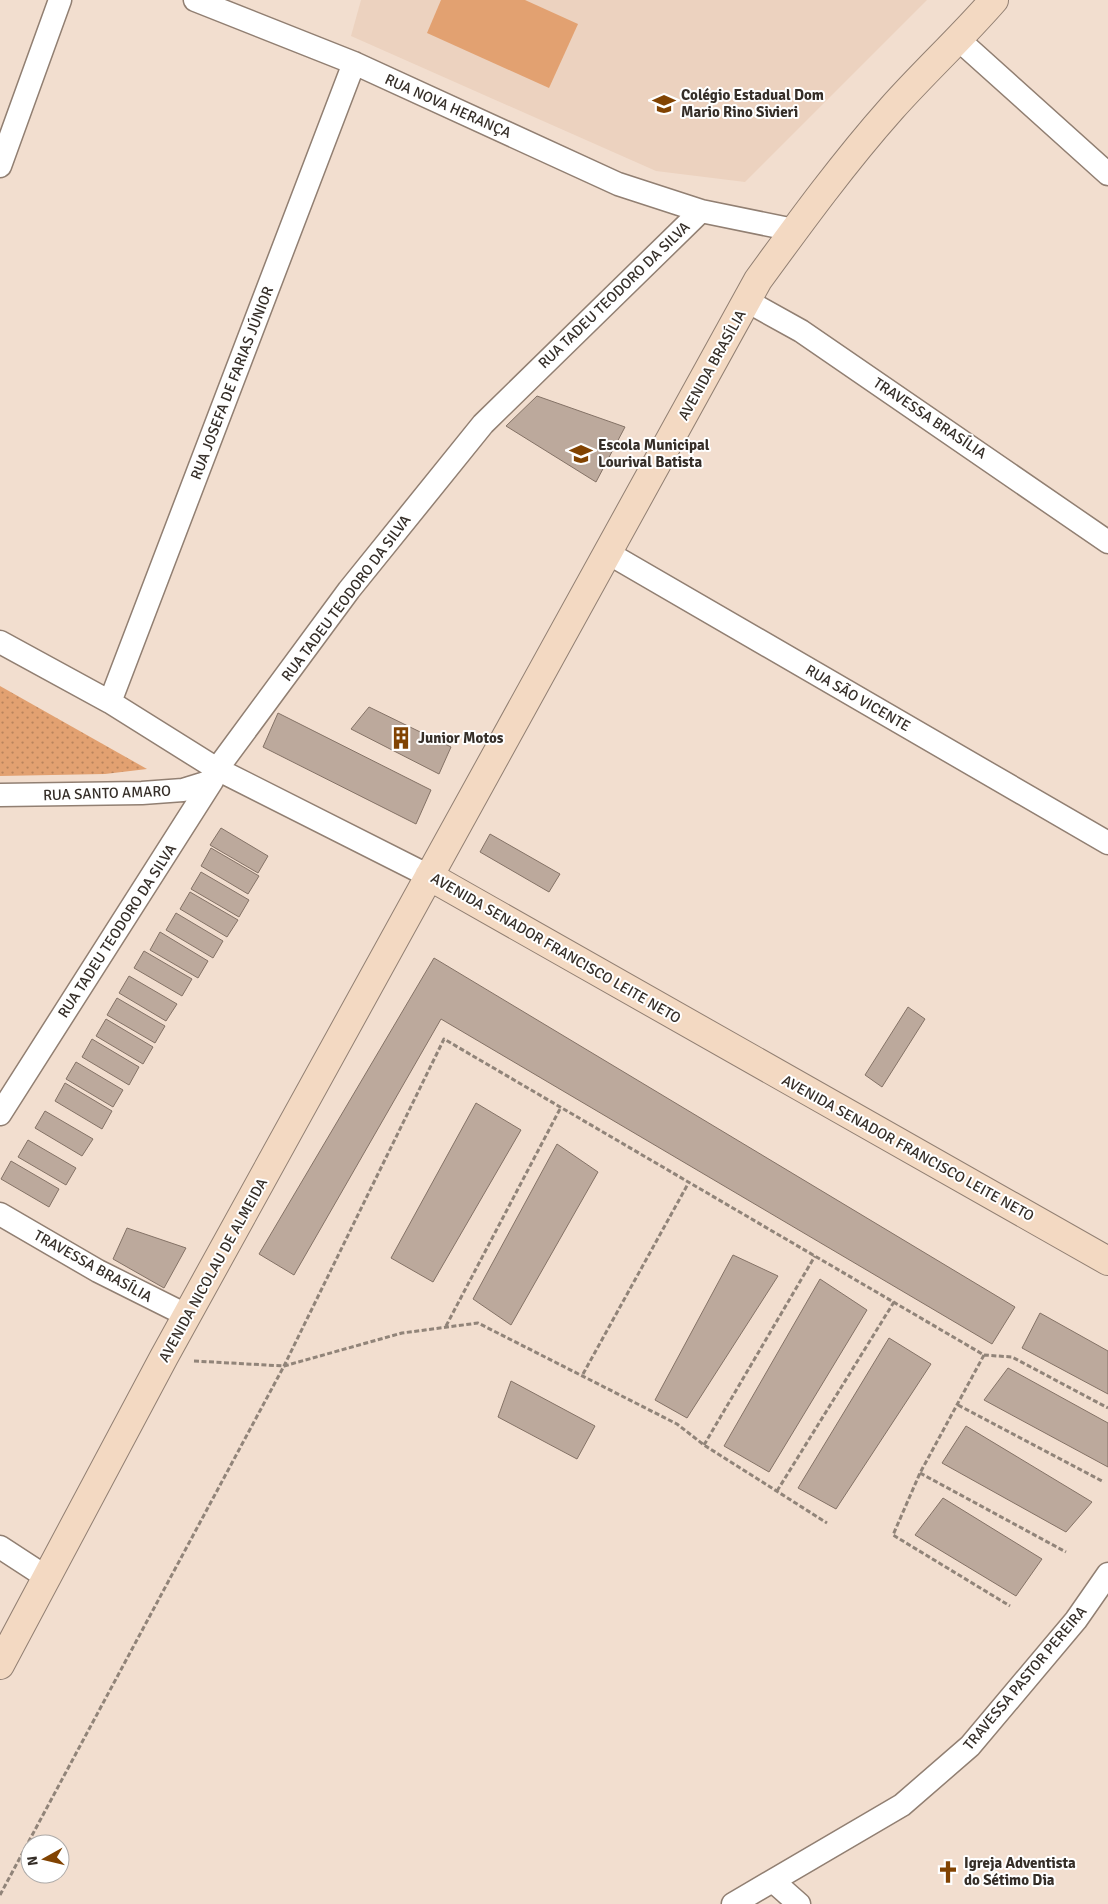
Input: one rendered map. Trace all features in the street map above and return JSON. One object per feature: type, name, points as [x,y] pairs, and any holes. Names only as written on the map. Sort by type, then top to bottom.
[{"type":"main road","name":"AVENIDA BRASÍLIA","points":[[429,876],[758,280],[794,230],[893,107],[959,40],[994,0]]},
{"type":"main road","name":"AVENIDA SENADOR FRANCISCO LEITE NETO","points":[[429,876],[1108,1261]]},
{"type":"main road","name":"AVENIDA NICOLAU DE ALMEIDA","points":[[0,1665],[164,1357],[429,876]]},
{"type":"street","points":[[0,166],[60,0]]},
{"type":"street","name":"RUA NOVA HERANÇA","points":[[195,0],[354,64],[618,184],[701,211]]},
{"type":"street","points":[[959,40],[1108,174]]},
{"type":"street","name":"RUA JOSEFA DE FARIAS JÚNIOR","points":[[110,702],[354,64]]},
{"type":"street","name":"RUA TADEU TEODORO DA SILVA","points":[[0,1114],[215,775],[349,590],[483,424],[701,211],[794,230]]},
{"type":"street","name":"TRAVESSA BRASÍLIA","points":[[747,301],[801,331],[1108,542]]},
{"type":"street","name":"RUA SÃO VICENTE","points":[[608,553],[1108,844]]},
{"type":"street","name":"AVENIDA SENADOR FRANCISCO LEITE NETO","points":[[0,642],[110,702],[215,775],[429,876]]},
{"type":"street","name":"RUA SANTO AMARO","points":[[0,796],[183,790],[215,775]]},
{"type":"street","name":"TRAVESSA BRASÍLIA","points":[[0,1214],[98,1271],[188,1316]]},
{"type":"street","points":[[0,1547],[46,1577]]},
{"type":"street","name":"TRAVESSA PASTOR PEREIRA","points":[[733,1904],[902,1805],[970,1746],[1076,1620],[1108,1574]]},
{"type":"street","points":[[773,1881],[799,1904]]},
{"type":"path","points":[[0,1895],[284,1366],[444,1039],[984,1355],[1012,1357],[1108,1408]]},
{"type":"path","points":[[446,1327],[561,1107]]},
{"type":"path","points":[[583,1374],[689,1182]]},
{"type":"path","points":[[704,1445],[815,1256]]},
{"type":"path","points":[[777,1491],[894,1302]]},
{"type":"path","points":[[164,1357],[284,1366],[402,1333],[478,1322],[678,1424],[704,1445],[828,1522]]},
{"type":"path","points":[[984,1355],[920,1473],[893,1535],[1010,1606]]},
{"type":"path","points":[[958,1404],[1104,1482]]},
{"type":"path","points":[[920,1473],[1066,1552]]},
{"type":"shaded area","name":"Colégio Estadual Dom Mario Rino Sivieri","points":[[361,0],[927,0],[745,182],[656,171],[351,36]]},
{"type":"shaded area","points":[[441,0],[525,0],[578,24],[549,88],[427,33]]},
{"type":"shaded area","points":[[0,686],[147,769],[105,774],[0,776]]},
{"type":"building","name":"Escola Municipal Lourival Batista","points":[[537,396],[625,427],[596,482],[506,426]]},
{"type":"building","name":"Junior Motos","points":[[369,707],[451,747],[439,774],[351,729]]},
{"type":"building","points":[[278,713],[431,790],[416,824],[263,747]]},
{"type":"building","points":[[221,828],[268,856],[258,873],[210,845]]},
{"type":"building","points":[[490,834],[560,874],[549,892],[480,852]]},
{"type":"building","points":[[211,848],[259,876],[248,894],[201,866]]},
{"type":"building","points":[[201,872],[249,900],[239,917],[191,889]]},
{"type":"building","points":[[190,892],[238,920],[227,937],[180,909]]},
{"type":"building","points":[[176,913],[223,941],[213,958],[166,930]]},
{"type":"building","points":[[160,932],[208,961],[198,978],[150,950]]},
{"type":"building","points":[[144,951],[192,979],[182,996],[134,968]]},
{"type":"building","points":[[434,958],[1015,1307],[992,1344],[441,1019],[294,1275],[259,1254]]},
{"type":"building","points":[[129,976],[177,1004],[166,1021],[119,993]]},
{"type":"building","points":[[117,998],[165,1026],[155,1043],[107,1015]]},
{"type":"building","points":[[908,1007],[925,1019],[882,1087],[865,1075]]},
{"type":"building","points":[[106,1019],[153,1047],[143,1064],[96,1036]]},
{"type":"building","points":[[92,1039],[139,1067],[129,1085],[82,1057]]},
{"type":"building","points":[[76,1062],[123,1090],[113,1107],[66,1079]]},
{"type":"building","points":[[65,1083],[112,1111],[102,1129],[55,1101]]},
{"type":"building","points":[[476,1103],[521,1130],[433,1282],[391,1258]]},
{"type":"building","points":[[45,1111],[93,1139],[82,1156],[35,1128]]},
{"type":"building","points":[[28,1140],[76,1168],[66,1185],[18,1157]]},
{"type":"building","points":[[557,1144],[598,1172],[511,1325],[473,1299]]},
{"type":"building","points":[[11,1161],[59,1189],[49,1207],[1,1179]]},
{"type":"building","points":[[127,1228],[186,1248],[164,1288],[113,1259]]},
{"type":"building","points":[[733,1255],[778,1276],[687,1418],[655,1400]]},
{"type":"building","points":[[820,1279],[867,1310],[769,1472],[724,1446]]},
{"type":"building","points":[[1040,1313],[1108,1351],[1108,1394],[1022,1348]]},
{"type":"building","points":[[889,1338],[931,1364],[836,1509],[798,1488]]},
{"type":"building","points":[[1008,1368],[1108,1423],[1108,1467],[984,1400]]},
{"type":"building","points":[[511,1381],[595,1426],[577,1459],[498,1417]]},
{"type":"building","points":[[966,1426],[1092,1502],[1066,1532],[942,1463]]},
{"type":"building","points":[[943,1498],[1042,1559],[1016,1596],[915,1535]]},
{"type":"place","name":"Colégio Estadual Dom Mario Rino Sivieri","points":[[664,104]]},
{"type":"place","name":"Escola Municipal Lourival Batista","points":[[581,454]]},
{"type":"place","name":"Junior Motos","points":[[401,738]]},
{"type":"place","name":"Igreja Adventista do Sétimo Dia","points":[[948,1872]]}]
